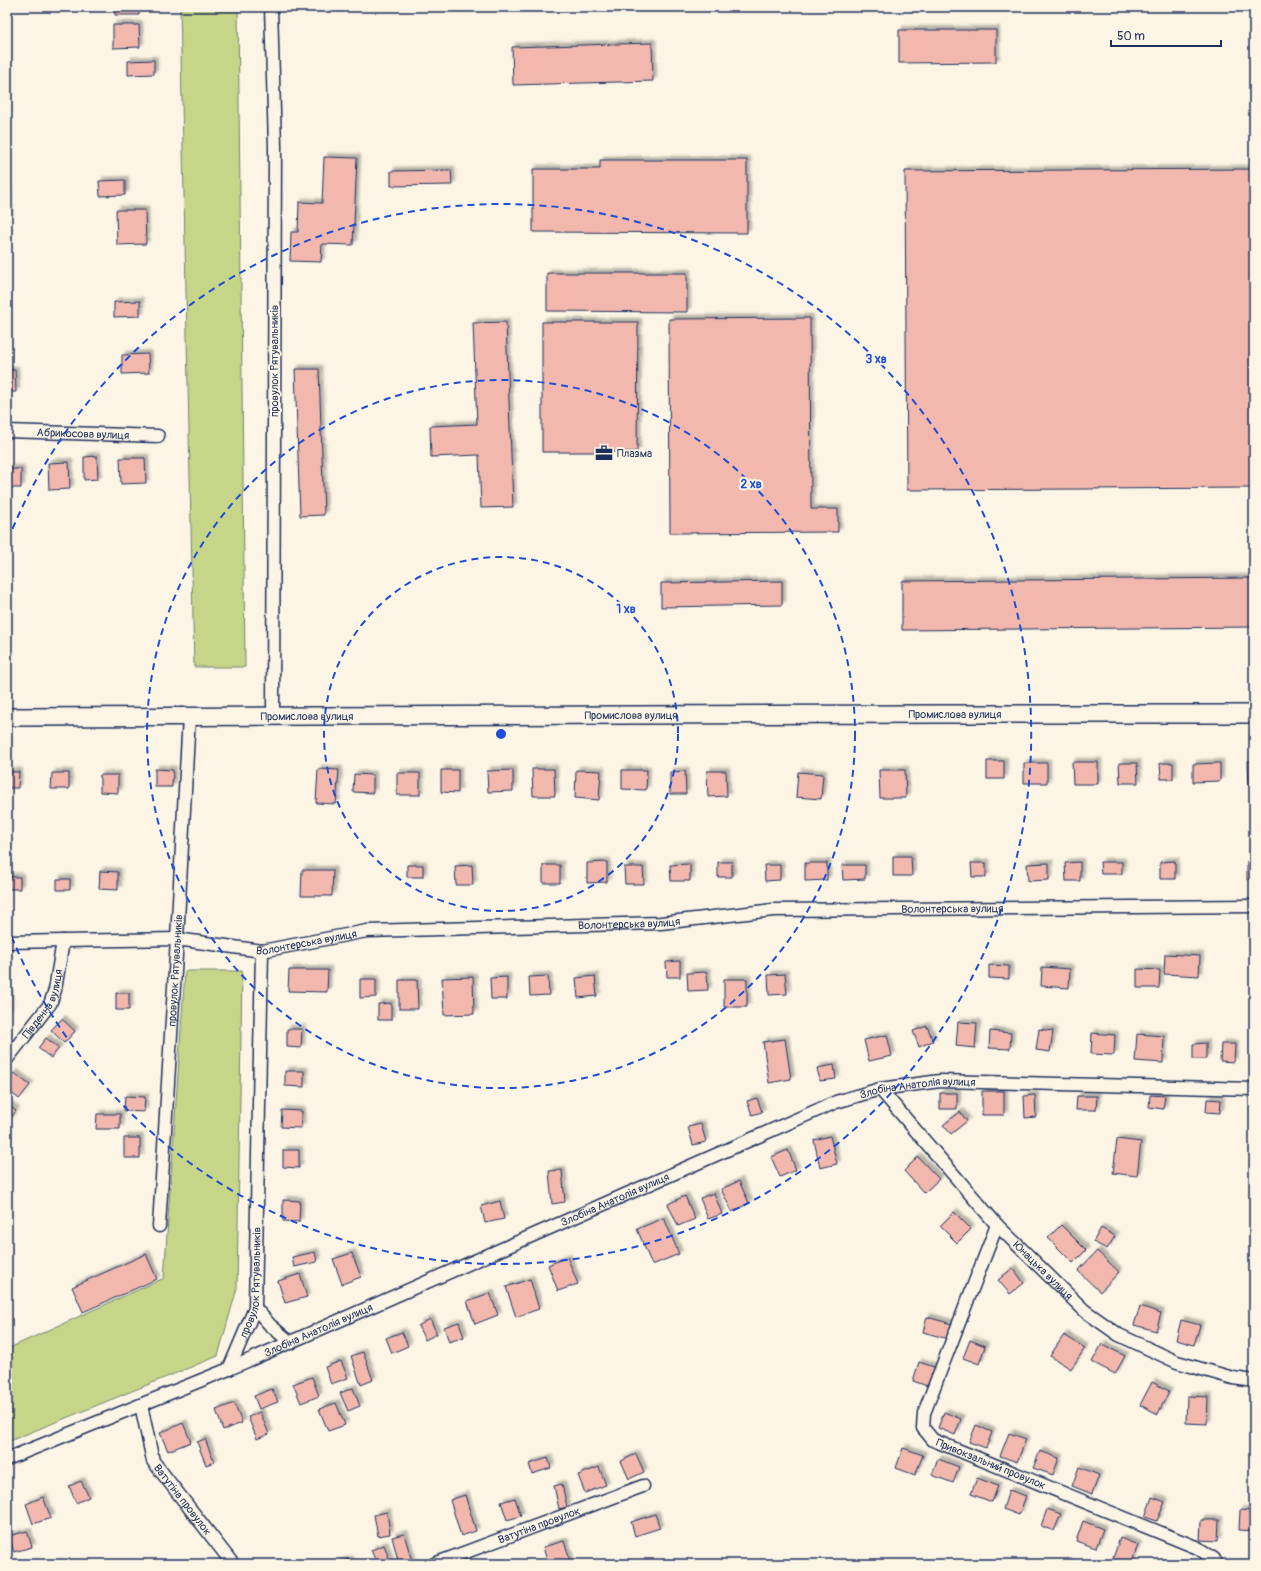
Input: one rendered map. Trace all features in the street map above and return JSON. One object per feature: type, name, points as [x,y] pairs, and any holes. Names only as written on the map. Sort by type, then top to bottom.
[{"type":"street","name":"провулок Рятувальників","points":[[271,7],[275,147],[273,715]]},
{"type":"street","name":"Абрикосова вулиця","points":[[7,431],[158,436]]},
{"type":"street","name":"Промислова вулиця","points":[[7,717],[273,715],[1254,714]]},
{"type":"street","name":"провулок Рятувальників","points":[[159,1226],[189,716]]},
{"type":"street","name":"Волонтерська вулиця","points":[[7,942],[177,939],[262,951],[366,931],[661,923],[773,910],[1254,906]]},
{"type":"street","name":"Південна вулиця","points":[[7,1059],[50,1004],[55,990],[63,941]]},
{"type":"street","name":"провулок Рятувальників","points":[[229,1370],[255,1308],[262,951]]},
{"type":"street","name":"Злобіна Анатолія вулиця","points":[[7,1459],[229,1370],[836,1102],[880,1089],[940,1081],[1254,1089]]},
{"type":"street","name":"Юнацька вулиця","points":[[880,1089],[996,1225],[1085,1311],[1119,1335],[1177,1362],[1233,1378],[1254,1381]]},
{"type":"street","name":"Привокзальний провулок","points":[[996,1225],[924,1413],[923,1428],[933,1440],[1198,1548],[1214,1559],[1214,1564]]},
{"type":"street","points":[[255,1308],[270,1325],[291,1343]]},
{"type":"street","name":"Ватутіна провулок","points":[[141,1405],[153,1461],[233,1564]]},
{"type":"street","name":"Ватутіна провулок","points":[[434,1564],[643,1486]]},
{"type":"green space","points":[[180,7],[238,7],[245,667],[194,667]]},
{"type":"green space","points":[[185,971],[242,971],[237,1288],[218,1356],[7,1442],[7,1349],[164,1278]]},
{"type":"building","points":[[114,7],[139,7],[139,15],[115,15]]},
{"type":"building","points":[[113,25],[139,25],[140,47],[113,48]]},
{"type":"building","points":[[899,30],[996,30],[996,62],[899,63]]},
{"type":"building","points":[[652,43],[653,81],[513,85],[512,47]]},
{"type":"building","points":[[154,60],[154,74],[128,75],[128,61]]},
{"type":"building","points":[[324,157],[357,158],[353,245],[322,244],[321,262],[290,261],[291,232],[298,232],[299,202],[322,203]]},
{"type":"building","points":[[600,160],[747,160],[747,233],[533,232],[533,169],[600,169]]},
{"type":"building","points":[[1254,169],[1254,488],[907,490],[905,171]]},
{"type":"building","points":[[451,170],[452,185],[391,186],[391,171]]},
{"type":"building","points":[[125,180],[125,195],[100,196],[99,181]]},
{"type":"building","points":[[8,189],[9,218],[7,218]]},
{"type":"building","points":[[116,210],[145,210],[146,244],[117,245]]},
{"type":"building","points":[[547,273],[687,273],[687,312],[547,311]]},
{"type":"building","points":[[140,301],[140,316],[114,317],[114,302]]},
{"type":"building","points":[[810,318],[811,509],[838,509],[838,532],[670,533],[669,319]]},
{"type":"building","points":[[506,322],[513,507],[481,508],[479,455],[431,457],[430,426],[477,424],[473,323]]},
{"type":"building","points":[[542,322],[638,322],[637,452],[542,452]]},
{"type":"building","points":[[148,354],[149,373],[122,374],[122,355]]},
{"type":"building","points":[[295,369],[319,369],[324,515],[300,516]]},
{"type":"building","points":[[7,370],[15,370],[16,392],[7,392]]},
{"type":"building","points":[[97,456],[98,479],[84,480],[84,457]]},
{"type":"building","points":[[120,458],[145,458],[146,483],[121,484]]},
{"type":"building","points":[[69,462],[70,489],[49,490],[48,463]]},
{"type":"building","points":[[7,469],[21,469],[21,488],[7,488]]},
{"type":"building","points":[[1254,578],[1254,627],[902,630],[902,581]]},
{"type":"building","points":[[782,581],[782,605],[661,607],[661,583]]},
{"type":"building","points":[[987,761],[1004,761],[1004,779],[987,779]]},
{"type":"building","points":[[1248,761],[1254,761],[1254,785],[1249,785]]},
{"type":"building","points":[[1072,762],[1098,762],[1098,784],[1073,784]]},
{"type":"building","points":[[1024,763],[1047,763],[1047,783],[1024,783]]},
{"type":"building","points":[[1119,763],[1137,763],[1138,783],[1120,783]]},
{"type":"building","points":[[1160,763],[1173,763],[1173,779],[1161,779]]},
{"type":"building","points":[[1220,763],[1220,781],[1193,782],[1193,764]]},
{"type":"building","points":[[155,769],[173,770],[172,787],[155,787]]},
{"type":"building","points":[[318,769],[339,770],[336,804],[316,803]]},
{"type":"building","points":[[532,769],[554,769],[555,796],[533,796]]},
{"type":"building","points":[[441,770],[458,770],[458,793],[441,792]]},
{"type":"building","points":[[513,770],[513,791],[488,792],[487,771]]},
{"type":"building","points":[[576,770],[601,771],[599,800],[575,798]]},
{"type":"building","points":[[622,770],[647,770],[646,790],[622,789]]},
{"type":"building","points":[[879,770],[905,770],[906,798],[880,798]]},
{"type":"building","points":[[685,771],[686,794],[670,794],[670,772]]},
{"type":"building","points":[[707,771],[726,771],[727,796],[708,797]]},
{"type":"building","points":[[7,772],[19,772],[18,788],[7,788]]},
{"type":"building","points":[[798,772],[823,774],[821,799],[796,797]]},
{"type":"building","points":[[52,773],[69,773],[69,789],[51,789]]},
{"type":"building","points":[[397,773],[420,773],[420,795],[397,795]]},
{"type":"building","points":[[354,774],[373,775],[373,793],[353,792]]},
{"type":"building","points":[[100,775],[118,775],[118,793],[100,792]]},
{"type":"building","points":[[893,856],[911,856],[912,876],[893,876]]},
{"type":"building","points":[[1175,861],[1175,879],[1160,879],[1160,862]]},
{"type":"building","points":[[1247,861],[1254,861],[1254,879],[1247,880]]},
{"type":"building","points":[[607,862],[607,882],[587,883],[587,863]]},
{"type":"building","points":[[718,862],[732,862],[732,877],[718,877]]},
{"type":"building","points":[[1080,862],[1080,881],[1066,881],[1065,863]]},
{"type":"building","points":[[1100,862],[1122,862],[1122,874],[1101,874]]},
{"type":"building","points":[[805,863],[827,863],[827,880],[805,881]]},
{"type":"building","points":[[971,863],[986,863],[986,877],[972,877]]},
{"type":"building","points":[[1049,863],[1049,880],[1028,881],[1027,864]]},
{"type":"building","points":[[690,864],[690,881],[671,881],[670,865]]},
{"type":"building","points":[[407,865],[423,865],[423,877],[407,877]]},
{"type":"building","points":[[472,865],[473,885],[456,885],[455,866]]},
{"type":"building","points":[[543,865],[560,865],[560,883],[543,883]]},
{"type":"building","points":[[764,865],[780,865],[780,880],[765,881]]},
{"type":"building","points":[[842,865],[865,865],[865,879],[843,880]]},
{"type":"building","points":[[624,867],[643,867],[644,884],[625,884]]},
{"type":"building","points":[[302,870],[333,870],[332,896],[301,896]]},
{"type":"building","points":[[100,871],[118,872],[118,890],[99,889]]},
{"type":"building","points":[[7,877],[20,877],[20,889],[7,889]]},
{"type":"building","points":[[57,879],[70,879],[70,890],[57,890]]},
{"type":"building","points":[[1165,954],[1200,956],[1199,976],[1164,974]]},
{"type":"building","points":[[680,961],[680,977],[667,977],[666,962]]},
{"type":"building","points":[[989,965],[1009,966],[1009,979],[989,978]]},
{"type":"building","points":[[1042,967],[1070,969],[1069,988],[1041,986]]},
{"type":"building","points":[[1137,969],[1160,970],[1159,988],[1137,988]]},
{"type":"building","points":[[289,970],[328,970],[327,992],[288,991]]},
{"type":"building","points":[[707,972],[708,990],[688,991],[687,973]]},
{"type":"building","points":[[785,974],[787,994],[769,995],[768,975]]},
{"type":"building","points":[[548,976],[549,995],[530,996],[529,977]]},
{"type":"building","points":[[595,976],[597,996],[578,998],[576,978]]},
{"type":"building","points":[[473,977],[474,1014],[444,1015],[442,978]]},
{"type":"building","points":[[507,977],[507,999],[491,999],[490,978]]},
{"type":"building","points":[[360,979],[376,979],[376,997],[360,998]]},
{"type":"building","points":[[724,979],[747,979],[747,1007],[724,1007]]},
{"type":"building","points":[[399,980],[417,980],[418,1009],[399,1009]]},
{"type":"building","points":[[7,993],[9,993],[9,1013],[7,1013]]},
{"type":"building","points":[[116,993],[129,993],[129,1010],[116,1010]]},
{"type":"building","points":[[391,1003],[391,1020],[378,1020],[378,1004]]},
{"type":"building","points":[[62,1019],[75,1031],[64,1043],[51,1030]]},
{"type":"building","points":[[958,1022],[977,1023],[975,1048],[956,1046]]},
{"type":"building","points":[[927,1026],[933,1041],[919,1047],[913,1031]]},
{"type":"building","points":[[287,1029],[302,1029],[301,1048],[287,1047]]},
{"type":"building","points":[[1039,1029],[1053,1031],[1050,1052],[1036,1050]]},
{"type":"building","points":[[990,1031],[1011,1033],[1010,1049],[989,1048]]},
{"type":"building","points":[[1092,1033],[1115,1035],[1114,1055],[1091,1054]]},
{"type":"building","points":[[1137,1034],[1164,1036],[1163,1063],[1135,1061]]},
{"type":"building","points":[[887,1035],[892,1056],[869,1061],[864,1040]]},
{"type":"building","points":[[46,1038],[59,1048],[51,1058],[38,1048]]},
{"type":"building","points":[[785,1039],[791,1079],[769,1083],[763,1042]]},
{"type":"building","points":[[1206,1043],[1206,1059],[1193,1059],[1193,1044]]},
{"type":"building","points":[[1221,1044],[1235,1044],[1234,1062],[1220,1061]]},
{"type":"building","points":[[834,1065],[836,1079],[820,1081],[817,1068]]},
{"type":"building","points":[[285,1071],[304,1071],[304,1087],[285,1086]]},
{"type":"building","points":[[14,1073],[30,1085],[19,1099],[7,1089],[7,1082]]},
{"type":"building","points":[[982,1091],[1004,1091],[1004,1115],[982,1115]]},
{"type":"building","points":[[940,1093],[957,1093],[957,1109],[940,1109]]},
{"type":"building","points":[[1035,1095],[1036,1117],[1025,1118],[1024,1096]]},
{"type":"building","points":[[1150,1095],[1165,1096],[1163,1109],[1149,1107]]},
{"type":"building","points":[[125,1096],[145,1097],[144,1112],[124,1111]]},
{"type":"building","points":[[1077,1096],[1097,1096],[1096,1110],[1076,1110]]},
{"type":"building","points":[[757,1098],[762,1112],[752,1115],[747,1101]]},
{"type":"building","points":[[1207,1099],[1221,1100],[1220,1113],[1206,1112]]},
{"type":"building","points":[[7,1104],[16,1111],[7,1123]]},
{"type":"building","points":[[282,1110],[302,1111],[301,1128],[281,1127]]},
{"type":"building","points":[[960,1112],[967,1121],[951,1134],[943,1125]]},
{"type":"building","points":[[97,1114],[120,1114],[120,1129],[96,1129]]},
{"type":"building","points":[[701,1124],[706,1142],[693,1145],[688,1127]]},
{"type":"building","points":[[830,1136],[837,1164],[820,1168],[814,1140]]},
{"type":"building","points":[[124,1138],[140,1138],[140,1158],[124,1158]]},
{"type":"building","points":[[1117,1139],[1141,1142],[1137,1176],[1113,1173]]},
{"type":"building","points":[[283,1150],[299,1150],[299,1168],[283,1167]]},
{"type":"building","points":[[788,1150],[796,1170],[780,1177],[771,1157]]},
{"type":"building","points":[[918,1157],[939,1179],[924,1193],[904,1171]]},
{"type":"building","points":[[562,1170],[565,1202],[552,1204],[549,1171]]},
{"type":"building","points":[[739,1181],[749,1203],[732,1212],[721,1189]]},
{"type":"building","points":[[714,1193],[722,1214],[708,1219],[700,1198]]},
{"type":"building","points":[[685,1196],[695,1219],[678,1226],[668,1204]]},
{"type":"building","points":[[283,1200],[300,1201],[299,1222],[283,1221]]},
{"type":"building","points":[[500,1201],[504,1219],[485,1223],[481,1206]]},
{"type":"building","points":[[954,1212],[971,1229],[957,1243],[940,1226]]},
{"type":"building","points":[[664,1218],[679,1254],[652,1265],[637,1229]]},
{"type":"building","points":[[1061,1225],[1086,1250],[1073,1263],[1048,1238]]},
{"type":"building","points":[[1101,1228],[1115,1236],[1107,1249],[1093,1242]]},
{"type":"building","points":[[1097,1251],[1119,1272],[1100,1292],[1078,1271]]},
{"type":"building","points":[[315,1252],[317,1262],[294,1267],[292,1257]]},
{"type":"building","points":[[352,1253],[361,1277],[342,1284],[333,1259]]},
{"type":"building","points":[[146,1254],[157,1279],[83,1312],[72,1287]]},
{"type":"building","points":[[567,1257],[578,1284],[558,1291],[548,1265]]},
{"type":"building","points":[[1013,1268],[1024,1283],[1010,1294],[998,1280]]},
{"type":"building","points":[[300,1274],[307,1297],[285,1303],[278,1281]]},
{"type":"building","points":[[530,1279],[539,1309],[516,1317],[506,1287]]},
{"type":"building","points":[[490,1293],[498,1315],[475,1324],[467,1301]]},
{"type":"building","points":[[1140,1306],[1161,1313],[1156,1331],[1134,1325]]},
{"type":"building","points":[[927,1317],[952,1324],[948,1339],[923,1332]]},
{"type":"building","points":[[430,1319],[437,1334],[425,1340],[418,1326]]},
{"type":"building","points":[[1181,1320],[1200,1325],[1194,1345],[1176,1340]]},
{"type":"building","points":[[459,1322],[464,1337],[449,1342],[444,1327]]},
{"type":"building","points":[[402,1332],[408,1346],[392,1353],[386,1338]]},
{"type":"building","points":[[1064,1335],[1085,1348],[1071,1369],[1050,1356]]},
{"type":"building","points":[[970,1340],[985,1346],[979,1364],[963,1358]]},
{"type":"building","points":[[1102,1344],[1125,1356],[1115,1374],[1092,1362]]},
{"type":"building","points":[[363,1352],[373,1380],[361,1385],[351,1356]]},
{"type":"building","points":[[341,1361],[348,1378],[331,1384],[325,1367]]},
{"type":"building","points":[[919,1362],[937,1368],[930,1387],[913,1381]]},
{"type":"building","points":[[312,1377],[319,1396],[301,1403],[293,1384]]},
{"type":"building","points":[[1152,1382],[1169,1391],[1158,1414],[1140,1405]]},
{"type":"building","points":[[353,1388],[360,1406],[348,1411],[340,1393]]},
{"type":"building","points":[[272,1389],[278,1402],[259,1409],[254,1396]]},
{"type":"building","points":[[1187,1396],[1208,1397],[1207,1424],[1186,1423]]},
{"type":"building","points":[[234,1403],[242,1423],[223,1430],[216,1410]]},
{"type":"building","points":[[336,1403],[345,1425],[328,1431],[319,1409]]},
{"type":"building","points":[[260,1412],[269,1434],[257,1439],[248,1417]]},
{"type":"building","points":[[944,1412],[961,1419],[955,1435],[938,1428]]},
{"type":"building","points":[[183,1423],[191,1442],[168,1451],[160,1433]]},
{"type":"building","points":[[976,1425],[992,1432],[986,1448],[969,1442]]},
{"type":"building","points":[[1009,1433],[1026,1439],[1017,1462],[1000,1456]]},
{"type":"building","points":[[205,1439],[214,1462],[206,1465],[197,1442]]},
{"type":"building","points":[[903,1448],[923,1455],[915,1475],[896,1468]]},
{"type":"building","points":[[1040,1451],[1059,1458],[1053,1475],[1033,1468]]},
{"type":"building","points":[[636,1454],[644,1472],[629,1479],[621,1461]]},
{"type":"building","points":[[548,1458],[551,1468],[532,1474],[529,1464]]},
{"type":"building","points":[[938,1459],[959,1467],[953,1483],[932,1475]]},
{"type":"building","points":[[599,1467],[606,1485],[585,1493],[578,1475]]},
{"type":"building","points":[[1079,1467],[1099,1475],[1092,1494],[1072,1486]]},
{"type":"building","points":[[977,1478],[998,1486],[992,1502],[971,1494]]},
{"type":"building","points":[[81,1481],[89,1497],[76,1503],[69,1486]]},
{"type":"building","points":[[562,1484],[567,1507],[559,1509],[554,1486]]},
{"type":"building","points":[[1009,1490],[1026,1496],[1019,1515],[1003,1509]]},
{"type":"building","points":[[465,1495],[476,1531],[461,1536],[450,1500]]},
{"type":"building","points":[[43,1497],[51,1518],[33,1524],[26,1504]]},
{"type":"building","points":[[1152,1497],[1165,1502],[1157,1521],[1145,1517]]},
{"type":"building","points":[[515,1498],[521,1516],[507,1520],[501,1502]]},
{"type":"building","points":[[1047,1509],[1061,1514],[1054,1531],[1041,1526]]},
{"type":"building","points":[[1240,1510],[1254,1511],[1254,1531],[1239,1530]]},
{"type":"building","points":[[387,1512],[390,1534],[378,1536],[374,1515]]},
{"type":"building","points":[[655,1514],[660,1528],[635,1536],[631,1522]]},
{"type":"building","points":[[1201,1520],[1219,1520],[1218,1541],[1200,1540]]},
{"type":"building","points":[[1083,1521],[1103,1529],[1096,1548],[1076,1541]]},
{"type":"building","points":[[27,1531],[32,1547],[14,1552],[9,1536]]},
{"type":"building","points":[[404,1534],[412,1561],[399,1564],[392,1537]]},
{"type":"building","points":[[1120,1538],[1138,1545],[1131,1564],[1120,1564],[1112,1561]]},
{"type":"building","points":[[564,1541],[571,1564],[548,1564],[543,1547]]},
{"type":"building","points":[[384,1545],[390,1561],[377,1564],[371,1550]]},
{"type":"building","points":[[349,1559],[351,1564],[335,1564]]},
{"type":"place","name":"Плазма","points":[[604,453]]}]
